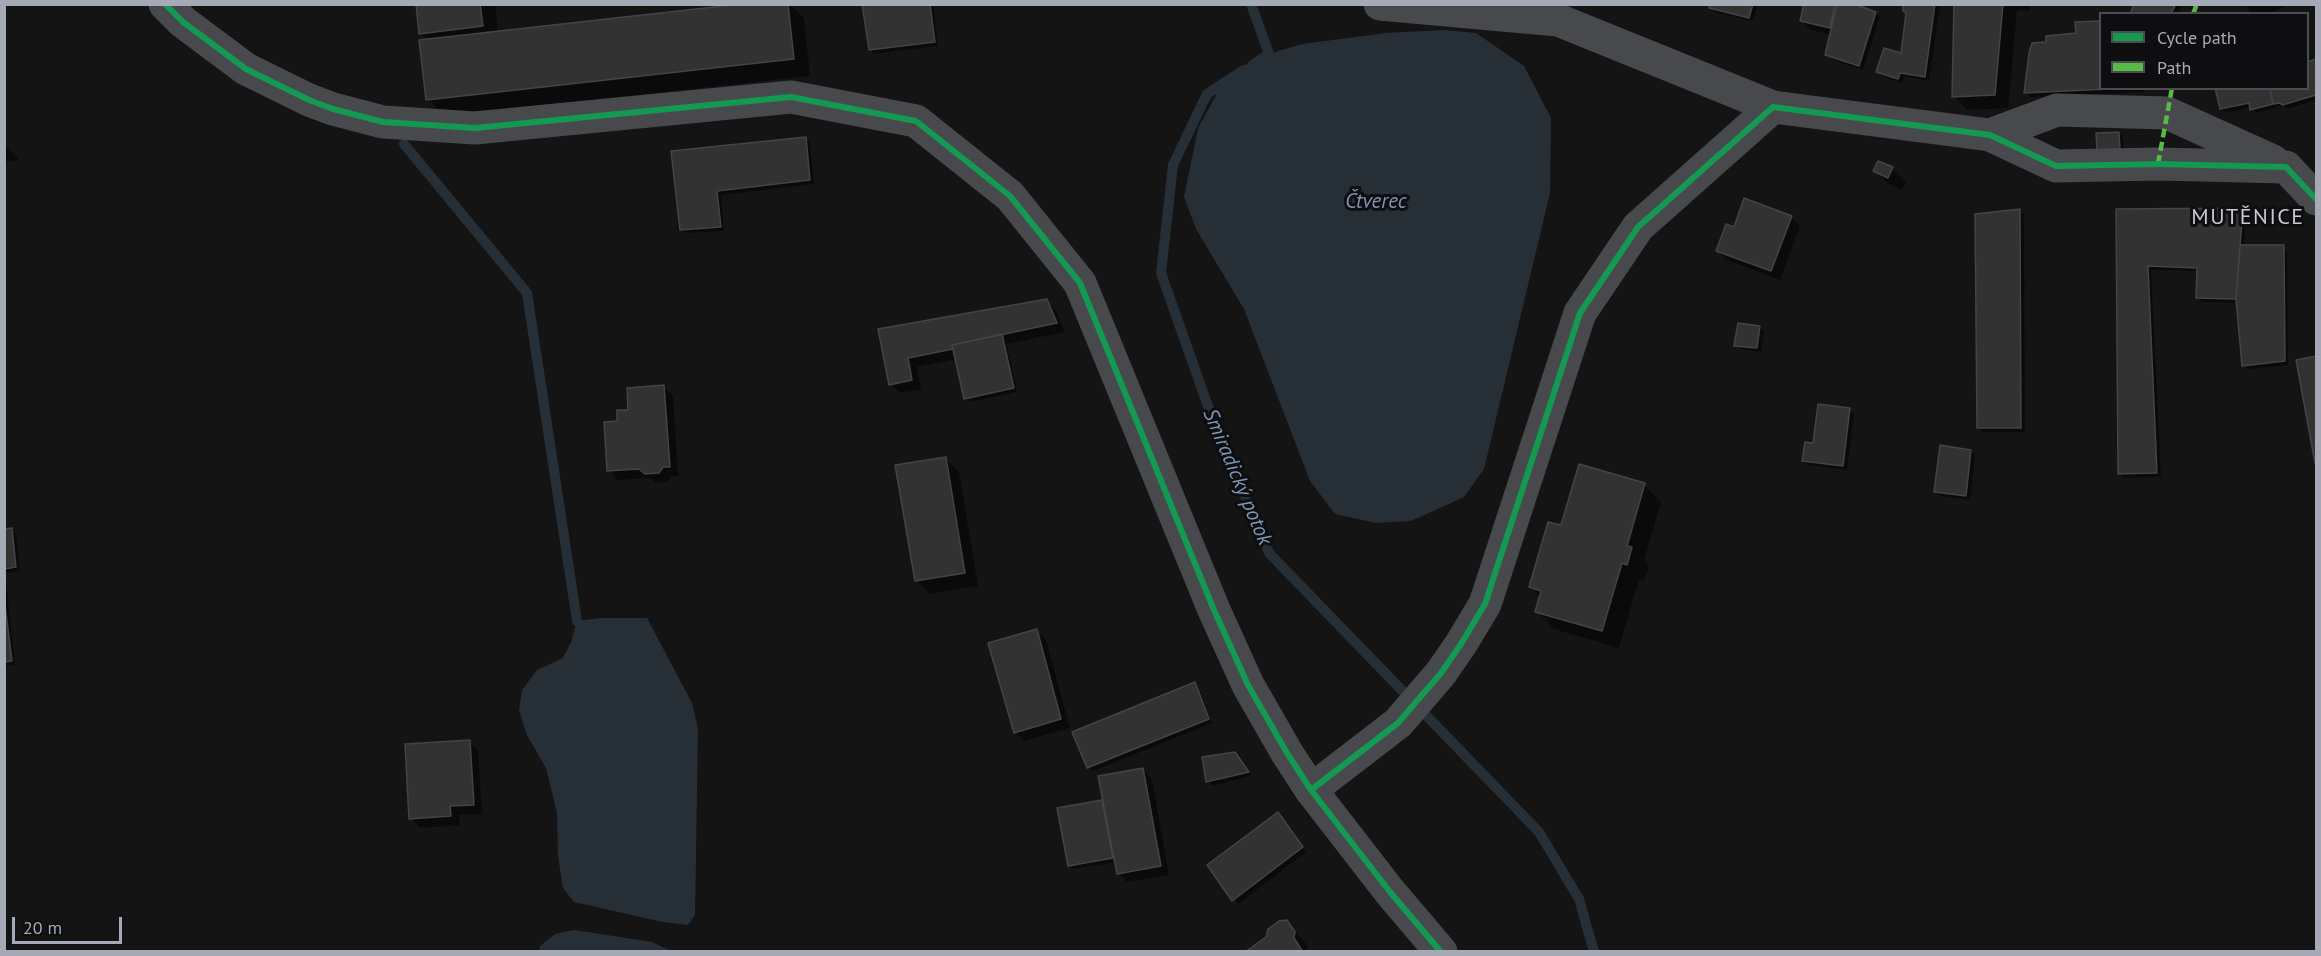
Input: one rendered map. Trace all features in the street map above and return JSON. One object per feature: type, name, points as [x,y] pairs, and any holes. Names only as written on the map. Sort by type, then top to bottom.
[{"type":"street","points":[[165,4],[183,22],[246,69],[309,100],[383,122],[475,128],[791,97],[916,121],[1010,196],[1080,283],[1214,610],[1248,685],[1311,790],[1390,892],[1441,951]]},
{"type":"street","points":[[1380,4],[1558,20],[1773,106],[1990,135],[2056,166],[2158,164],[2286,167]]},
{"type":"street","points":[[1311,790],[1398,723],[1430,687],[1461,644],[1485,604],[1580,313],[1638,227],[1773,106]]},
{"type":"street","points":[[1990,135],[2057,110],[2167,113],[2286,167],[2316,199]]},
{"type":"water","name":"Čtverec","points":[[1445,30],[1476,33],[1524,66],[1551,118],[1550,193],[1484,469],[1464,497],[1411,521],[1376,523],[1335,514],[1310,481],[1244,309],[1196,229],[1184,197],[1198,128],[1219,90],[1252,59],[1302,44],[1386,33]]},
{"type":"water","points":[[601,618],[647,618],[692,703],[698,729],[695,915],[688,925],[663,922],[574,902],[563,888],[558,856],[557,813],[546,768],[527,735],[519,710],[522,690],[537,670],[563,658],[571,642],[577,621]]},
{"type":"water","points":[[574,930],[652,942],[671,951],[539,951],[540,946],[555,934]]},
{"type":"building","points":[[416,4],[480,4],[483,26],[419,34]]},
{"type":"building","points":[[741,4],[788,4],[794,59],[426,100],[419,40]]},
{"type":"building","points":[[862,4],[930,4],[935,42],[869,50]]},
{"type":"building","points":[[1710,4],[1753,4],[1749,18],[1709,8]]},
{"type":"building","points":[[1804,4],[1835,4],[1830,28],[1800,21]]},
{"type":"building","points":[[1837,4],[1854,4],[1876,12],[1859,66],[1825,55]]},
{"type":"building","points":[[1903,4],[1935,4],[1925,77],[1900,73],[1898,79],[1876,72],[1884,48],[1901,53],[1906,13],[1903,11]]},
{"type":"building","points":[[1954,4],[2003,4],[1995,95],[1952,97]]},
{"type":"building","points":[[2134,4],[2176,4],[2172,12],[2131,12]]},
{"type":"building","points":[[2099,21],[2099,89],[2024,93],[2032,43],[2046,42],[2046,36],[2076,33],[2075,22]]},
{"type":"building","points":[[2316,59],[2316,95],[2282,105],[2273,104],[2270,90],[2309,90],[2309,62]]},
{"type":"building","points":[[2215,90],[2270,90],[2273,104],[2250,110],[2249,103],[2220,109]]},
{"type":"building","points":[[2119,132],[2120,149],[2097,151],[2096,133]]},
{"type":"building","points":[[806,137],[810,180],[717,191],[721,227],[680,230],[671,151]]},
{"type":"building","points":[[1878,161],[1893,167],[1888,178],[1873,171]]},
{"type":"building","points":[[1744,198],[1792,216],[1771,271],[1716,251],[1726,224],[1734,227]]},
{"type":"building","points":[[2243,208],[2236,299],[2196,298],[2197,268],[2148,266],[2157,473],[2118,474],[2116,209]]},
{"type":"building","points":[[2020,209],[2021,428],[1977,428],[1975,214]]},
{"type":"building","points":[[2240,245],[2284,245],[2285,361],[2242,366],[2236,299]]},
{"type":"building","points":[[1047,299],[1057,323],[952,345],[953,349],[908,358],[912,380],[889,385],[878,329]]},
{"type":"building","points":[[1738,323],[1760,326],[1757,348],[1734,346]]},
{"type":"building","points":[[1002,334],[1014,388],[964,399],[952,345]]},
{"type":"building","points":[[2316,356],[2316,462],[2315,463],[2296,360]]},
{"type":"building","points":[[664,385],[670,467],[663,467],[659,473],[645,474],[639,469],[607,471],[604,422],[617,421],[617,410],[628,410],[627,388]]},
{"type":"building","points":[[1818,404],[1850,408],[1843,466],[1802,461],[1805,442],[1813,443]]},
{"type":"building","points":[[1940,445],[1971,450],[1966,496],[1934,492]]},
{"type":"building","points":[[946,457],[965,573],[915,581],[895,465]]},
{"type":"building","points":[[1579,464],[1645,483],[1627,546],[1632,547],[1627,565],[1622,563],[1602,631],[1535,612],[1541,591],[1529,587],[1548,522],[1561,525]]},
{"type":"building","points":[[12,528],[16,567],[4,569],[4,529]]},
{"type":"building","points":[[4,597],[12,661],[4,662]]},
{"type":"building","points":[[1037,629],[1061,719],[1014,733],[988,643]]},
{"type":"building","points":[[1195,682],[1209,719],[1087,768],[1072,732]]},
{"type":"building","points":[[470,740],[474,805],[450,806],[451,816],[409,819],[405,744]]},
{"type":"building","points":[[1235,752],[1249,772],[1206,782],[1202,757]]},
{"type":"building","points":[[1143,768],[1161,866],[1117,874],[1098,776]]},
{"type":"building","points":[[1102,800],[1113,858],[1068,866],[1057,808]]},
{"type":"building","points":[[1278,812],[1303,847],[1232,901],[1207,865]]},
{"type":"building","points":[[1287,920],[1303,952],[1245,952],[1266,937],[1268,929],[1279,921]]},
{"type":"waterway","name":"Smiradický potok","points":[[1251,4],[1269,54],[1257,62]]},
{"type":"waterway","name":"Smiradický potok","points":[[1244,70],[1207,94],[1173,165],[1161,273],[1216,429],[1269,553],[1539,832],[1579,899],[1594,952]]},
{"type":"waterway","points":[[404,144],[527,293],[577,621]]},
{"type":"marked path","points":[[2194,12],[2197,4]]},
{"type":"marked path","points":[[2158,164],[2172,90]]},
{"type":"cycle path","points":[[165,4],[183,22],[246,69],[309,100],[383,122],[475,128],[791,97],[916,121],[1010,196],[1080,283],[1214,610],[1248,685],[1311,790],[1390,892],[1441,952]]},
{"type":"cycle path","points":[[1311,790],[1398,723],[1441,673],[1485,604],[1580,313],[1638,227],[1773,107],[1990,135],[2056,166],[2158,164],[2286,167],[2316,199]]},
{"type":"district","name":"MUTĚNICE","points":[[2248,218]]}]
